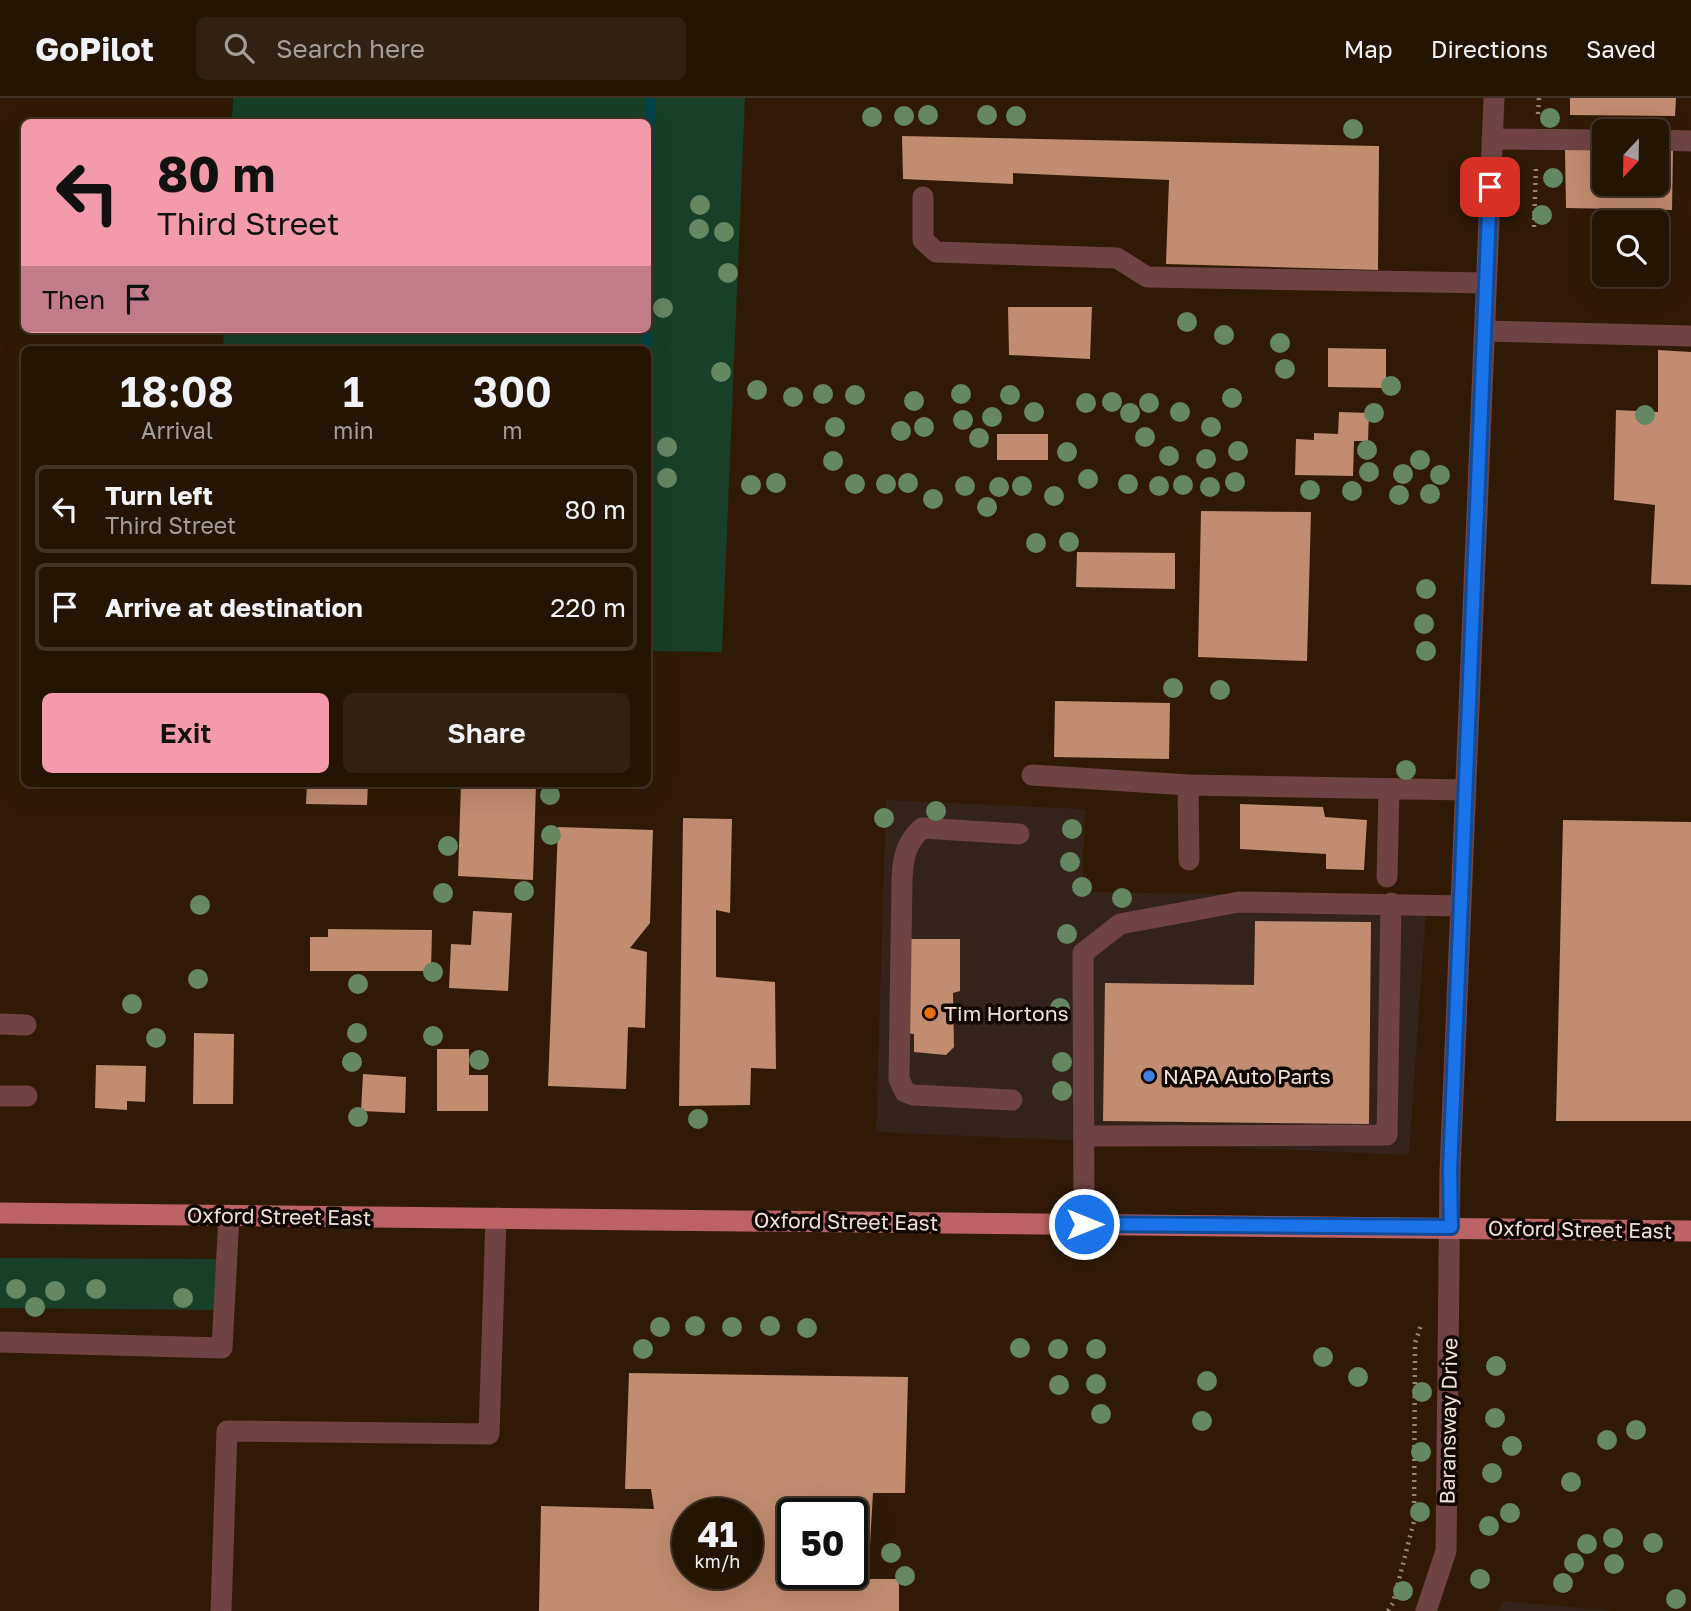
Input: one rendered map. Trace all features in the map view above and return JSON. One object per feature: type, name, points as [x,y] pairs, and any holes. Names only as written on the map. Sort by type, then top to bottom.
[{"type":"main road","name":"Oxford Street East","points":[[0,1213],[1691,1231]]},
{"type":"street","name":"Baransway Drive","points":[[1426,1611],[1446,1550],[1450,1171],[1494,98]]},
{"type":"street","points":[[1492,139],[1592,140]]},
{"type":"street","points":[[1670,140],[1691,141]]},
{"type":"street","points":[[923,197],[923,240],[936,252],[1117,258],[1147,276],[1486,283]]},
{"type":"street","points":[[1485,331],[1691,336]]},
{"type":"street","points":[[1032,775],[1188,786],[1466,790]]},
{"type":"street","points":[[1188,786],[1189,860]]},
{"type":"street","points":[[1387,877],[1389,789]]},
{"type":"street","points":[[1013,1100],[913,1096],[905,1092],[899,1079],[902,878],[903,859],[909,839],[922,828],[1019,834]]},
{"type":"street","points":[[1084,1224],[1083,953],[1120,924],[1238,902],[1461,906]]},
{"type":"street","points":[[1084,1136],[1387,1135],[1391,903]]},
{"type":"street","points":[[0,1024],[26,1024]]},
{"type":"street","points":[[0,1096],[27,1096]]},
{"type":"street","points":[[0,1342],[222,1348],[229,1215]]},
{"type":"street","points":[[221,1611],[227,1431],[489,1434],[496,1218]]},
{"type":"path","points":[[1388,1611],[1393,1603],[1414,1521],[1415,1343],[1423,1319]]},
{"type":"shaded area","points":[[886,800],[1085,809],[1082,892],[1427,897],[1409,1155],[876,1132]]},
{"type":"shaded area","points":[[1504,1601],[1614,1611],[1498,1611]]},
{"type":"green space","points":[[233,98],[745,98],[722,652],[651,651],[651,346],[223,346],[224,333],[651,333],[651,119],[232,119]]},
{"type":"green space","points":[[0,1258],[222,1259],[222,1310],[0,1308]]},
{"type":"building","points":[[1570,98],[1676,98],[1675,116],[1570,115]]},
{"type":"building","points":[[902,136],[1379,146],[1378,270],[1166,264],[1169,180],[1013,173],[1013,184],[903,179]]},
{"type":"building","points":[[1565,150],[1592,150],[1592,196],[1670,196],[1670,150],[1673,150],[1672,210],[1566,208]]},
{"type":"building","points":[[1008,307],[1092,307],[1090,359],[1009,355]]},
{"type":"building","points":[[1328,348],[1386,349],[1386,388],[1328,387]]},
{"type":"building","points":[[1658,350],[1691,352],[1691,585],[1651,584],[1655,505],[1614,500],[1616,410],[1658,412]]},
{"type":"building","points":[[1339,412],[1369,413],[1368,441],[1354,441],[1353,476],[1295,475],[1296,439],[1314,440],[1314,433],[1338,434]]},
{"type":"building","points":[[997,434],[1048,434],[1048,460],[997,460]]},
{"type":"building","points":[[1201,511],[1311,512],[1307,661],[1198,657]]},
{"type":"building","points":[[1077,552],[1175,553],[1175,589],[1076,587]]},
{"type":"building","points":[[1055,701],[1170,703],[1169,759],[1054,757]]},
{"type":"building","points":[[307,787],[368,787],[367,805],[306,804]]},
{"type":"building","points":[[461,787],[536,787],[533,880],[458,876]]},
{"type":"building","points":[[1240,804],[1323,807],[1325,817],[1367,820],[1364,870],[1326,869],[1326,854],[1240,849]]},
{"type":"building","points":[[683,818],[732,819],[730,913],[716,910],[716,977],[775,982],[776,1069],[751,1068],[750,1105],[679,1106]]},
{"type":"building","points":[[1563,820],[1691,822],[1691,1121],[1556,1121]]},
{"type":"building","points":[[558,827],[653,830],[650,923],[630,948],[647,952],[645,1028],[628,1027],[626,1089],[548,1086]]},
{"type":"building","points":[[473,911],[512,913],[508,991],[449,988],[451,944],[471,945]]},
{"type":"building","points":[[1255,921],[1371,922],[1369,1124],[1103,1121],[1105,983],[1254,985]]},
{"type":"building","points":[[328,929],[432,930],[431,971],[310,971],[310,937],[328,937]]},
{"type":"building","name":"Tim Hortons","points":[[907,939],[960,939],[960,991],[953,993],[954,1047],[946,1055],[914,1052],[914,1034],[905,1033]]},
{"type":"building","points":[[194,1033],[234,1034],[233,1104],[193,1104]]},
{"type":"building","points":[[437,1049],[469,1049],[469,1075],[488,1075],[488,1111],[437,1111]]},
{"type":"building","points":[[96,1065],[146,1066],[145,1102],[127,1101],[127,1110],[95,1108]]},
{"type":"building","points":[[363,1074],[406,1077],[405,1113],[361,1111]]},
{"type":"building","points":[[629,1373],[908,1377],[905,1493],[873,1493],[868,1579],[899,1579],[899,1611],[539,1611],[541,1506],[654,1509],[651,1489],[625,1489]]},
{"type":"waterway","points":[[651,98],[651,119]]},
{"type":"waterway","points":[[647,333],[647,346]]},
{"type":"place","name":"Tim Hortons","points":[[930,1013]]},
{"type":"place","name":"NAPA Auto Parts","points":[[1149,1076]]},
{"type":"route","points":[[1084,1224],[1451,1227],[1450,1171],[1490,187]]}]
